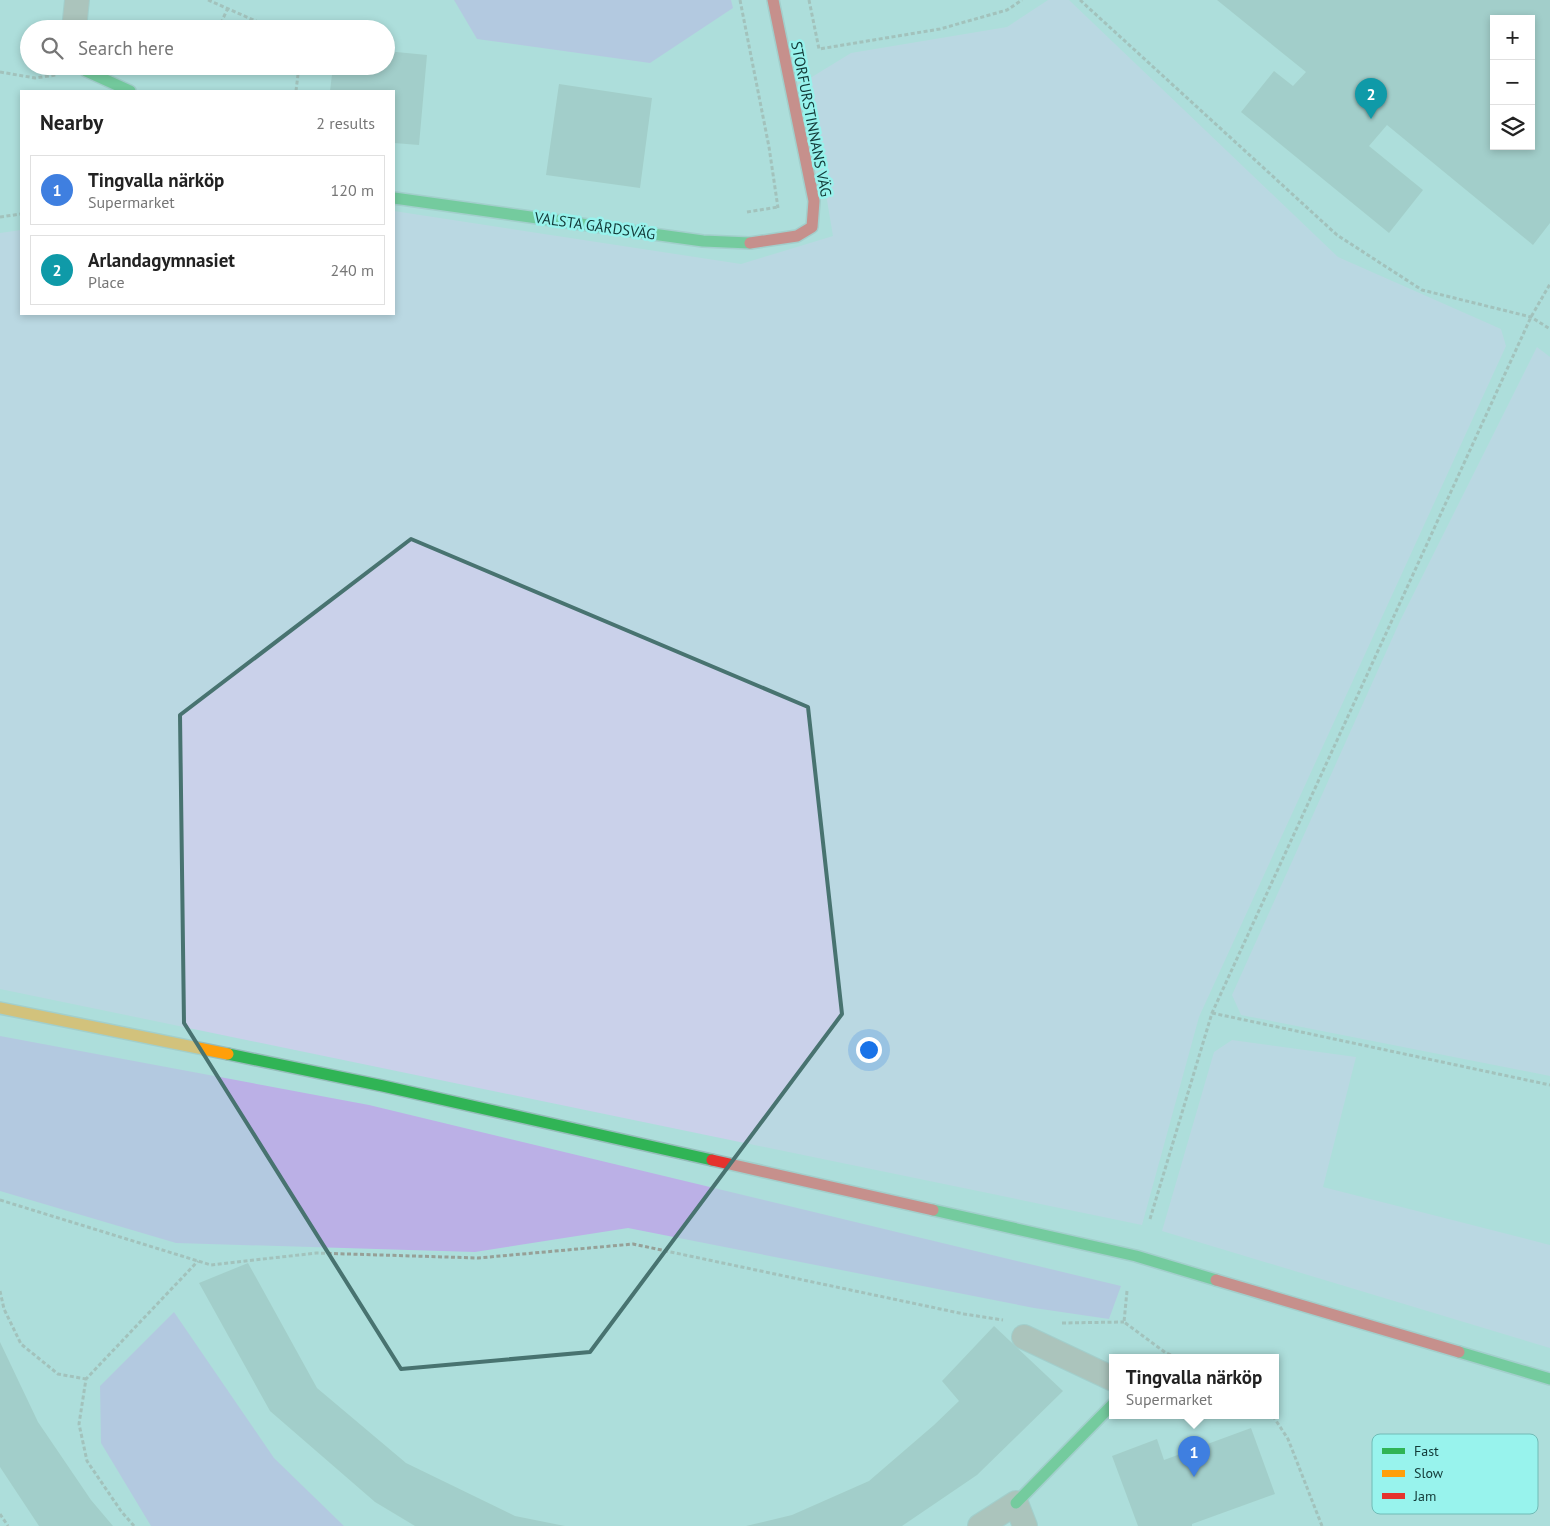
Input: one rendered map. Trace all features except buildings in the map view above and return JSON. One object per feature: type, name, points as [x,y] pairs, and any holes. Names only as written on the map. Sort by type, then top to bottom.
[{"type":"main road","name":"STORFURSTINNANS VÄG","points":[[772,0],[814,201],[812,227],[797,236]]},
{"type":"main road","points":[[95,75],[128,90]]},
{"type":"main road","name":"VALSTA GÅRDSVÄG","points":[[395,198],[703,241],[757,243],[797,236]]},
{"type":"main road","points":[[0,1008],[383,1086],[1136,1256],[1550,1379]]},
{"type":"main road","points":[[1016,1503],[1109,1408]]},
{"type":"street","points":[[75,20],[77,0]]},
{"type":"street","points":[[1028,1330],[1109,1377]]},
{"type":"street","points":[[980,1526],[1016,1503],[1025,1526]]},
{"type":"path","points":[[208,0],[254,20]]},
{"type":"path","points":[[740,0],[770,148],[782,239]]},
{"type":"path","points":[[809,0],[819,49],[940,29],[1007,10],[1022,0]]},
{"type":"path","points":[[1080,0],[1337,235],[1422,290],[1532,317],[1550,329]]},
{"type":"path","points":[[222,20],[228,8]]},
{"type":"path","points":[[0,72],[35,78],[54,75]]},
{"type":"path","points":[[296,90],[298,75]]},
{"type":"path","points":[[0,217],[20,214]]},
{"type":"path","points":[[1150,1219],[1212,1013],[1532,317],[1550,284]]},
{"type":"path","points":[[1212,1013],[1550,1085]]},
{"type":"path","points":[[0,1200],[211,1265],[316,1253],[478,1258],[633,1244],[964,1314],[1028,1330]]},
{"type":"path","points":[[134,1526],[121,1511],[87,1461],[79,1424],[86,1379],[198,1261]]},
{"type":"path","points":[[0,1291],[4,1309],[21,1344],[58,1374],[86,1379]]},
{"type":"path","points":[[1124,1322],[1127,1291]]},
{"type":"path","points":[[1059,1323],[1124,1322],[1168,1354]]},
{"type":"path","points":[[1274,1419],[1288,1439],[1322,1526]]},
{"type":"path","points":[[0,1514],[8,1526]]},
{"type":"highlighted area","points":[[411,539],[808,707],[842,1014],[590,1352],[401,1369],[184,1023],[180,715]]},
{"type":"shaded area","points":[[454,0],[731,0],[733,8],[650,63],[477,39]]},
{"type":"shaded area","points":[[1048,0],[1069,0],[1338,257],[1501,329],[1506,346],[1199,1017],[1142,1225],[0,989],[0,233],[20,230],[20,315],[395,315],[395,211],[741,264],[833,236],[807,80],[851,53],[1007,27]]},
{"type":"shaded area","points":[[1537,347],[1550,357],[1550,1076],[1241,1015],[1232,995],[1400,621]]},
{"type":"shaded area","points":[[0,1036],[369,1105],[1121,1286],[1109,1319],[1034,1308],[628,1228],[475,1252],[176,1243],[0,1191]]},
{"type":"shaded area","points":[[1232,1040],[1356,1057],[1323,1187],[1550,1245],[1550,1348],[1162,1231],[1214,1052]]},
{"type":"shaded area","points":[[174,1312],[274,1458],[344,1526],[151,1526],[101,1443],[100,1386]]},
{"type":"traffic: fast","points":[[95,75],[128,90]]},
{"type":"traffic: fast","points":[[395,198],[703,241],[750,243]]},
{"type":"traffic: fast","points":[[228,1054],[383,1086],[712,1160]]},
{"type":"traffic: fast","points":[[933,1210],[1136,1256],[1216,1280]]},
{"type":"traffic: fast","points":[[1459,1352],[1550,1379]]},
{"type":"traffic: fast","points":[[1016,1503],[1109,1408]]},
{"type":"traffic: slow","points":[[0,1008],[228,1054]]},
{"type":"traffic: jam","points":[[750,243],[797,236],[812,227],[814,201],[773,0]]},
{"type":"traffic: jam","points":[[712,1160],[933,1210]]},
{"type":"traffic: jam","points":[[1216,1280],[1459,1352]]},
{"type":"place","name":"Arlandagymnasiet","points":[[1371,119]]},
{"type":"place","name":"Tingvalla närköp","points":[[1194,1477]]}]
